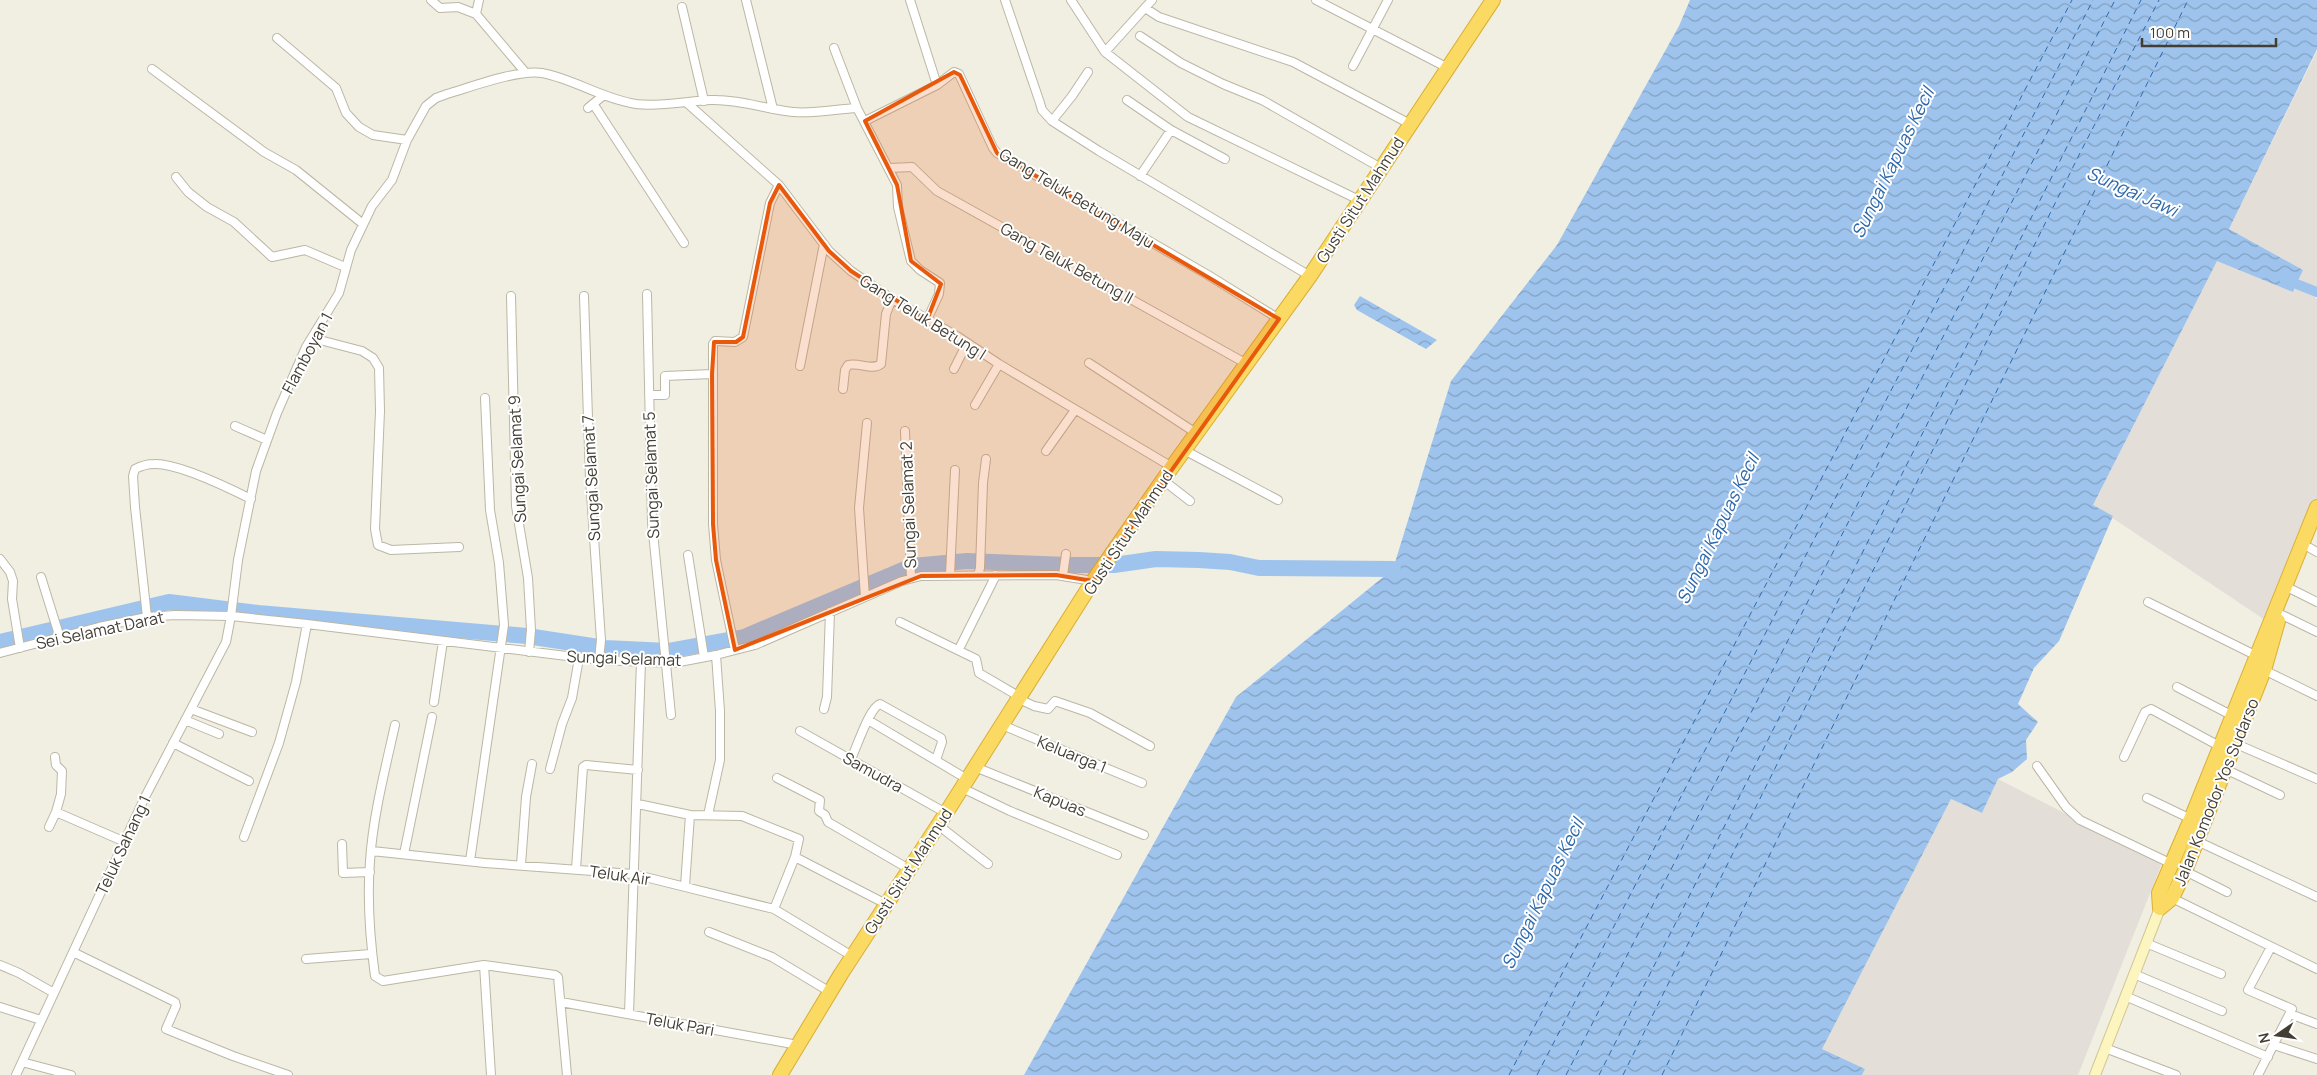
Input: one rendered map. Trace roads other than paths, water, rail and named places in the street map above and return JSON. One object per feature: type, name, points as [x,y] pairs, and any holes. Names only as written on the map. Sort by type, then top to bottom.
[{"type":"highway","name":"Gusti Situt Mahmud","points":[[780,1075],[852,956],[1020,698],[1095,578],[1196,433],[1310,276],[1493,0]]},
{"type":"highway","points":[[2160,908],[2159,893],[2227,743],[2233,716],[2317,507]]},
{"type":"highway","name":"Jalan Komodor Yos Sudarso","points":[[2160,908],[2172,898],[2230,771],[2227,743],[2264,670],[2280,614],[2291,589],[2313,550],[2317,532]]},
{"type":"street","points":[[431,0],[440,8],[458,7],[476,14],[525,72],[541,73],[568,80],[604,95],[636,104],[704,101],[740,102],[795,112],[857,108]]},
{"type":"street","points":[[476,14],[479,0]]},
{"type":"street","points":[[746,0],[773,109]]},
{"type":"street","points":[[865,121],[937,85],[910,0]]},
{"type":"street","points":[[1005,0],[1042,110],[1052,121],[1140,176],[1310,276]]},
{"type":"street","points":[[1104,52],[1152,0]]},
{"type":"street","points":[[1316,0],[1374,28],[1448,68]]},
{"type":"street","points":[[1353,66],[1388,0]]},
{"type":"street","points":[[1073,1],[1104,52],[1188,117],[1359,200]]},
{"type":"street","points":[[682,7],[704,101]]},
{"type":"street","points":[[1145,8],[1159,17],[1293,62],[1410,124]]},
{"type":"street","points":[[1140,36],[1189,67],[1262,100],[1381,168]]},
{"type":"street","points":[[278,38],[336,88],[346,113],[359,127],[373,135],[407,140]]},
{"type":"street","points":[[834,48],[857,108],[897,185],[898,207],[911,260],[920,270],[940,283],[939,294],[927,320]]},
{"type":"street","points":[[152,69],[264,152],[296,170],[363,224]]},
{"type":"street","name":"Flamboyan 1","points":[[231,616],[238,560],[250,499],[256,471],[267,440],[284,397],[312,338],[339,293],[345,268],[363,224],[372,206],[392,180],[407,140],[426,106],[436,98],[525,72]]},
{"type":"street","name":"Gang Teluk Betung Maju","points":[[937,85],[954,72],[960,76],[993,148],[997,152],[1208,275],[1279,320]]},
{"type":"street","points":[[1052,121],[1088,72]]},
{"type":"street","points":[[604,95],[591,106],[684,242]]},
{"type":"street","points":[[1127,100],[1171,130],[1225,159]]},
{"type":"street","name":"Gang Teluk Betung I","points":[[687,103],[779,185],[824,244],[851,271],[892,299],[1172,467]]},
{"type":"street","points":[[1140,176],[1171,130]]},
{"type":"street","name":"Gang Teluk Betung II","points":[[889,168],[912,167],[937,191],[1247,364]]},
{"type":"street","points":[[176,177],[188,192],[234,222],[251,236],[268,255],[277,257],[305,250],[345,268]]},
{"type":"street","points":[[734,647],[716,560],[713,524],[714,412],[712,374],[714,342],[735,342],[743,337],[770,202],[779,185]]},
{"type":"street","points":[[800,366],[824,244]]},
{"type":"street","name":"Sungai Selamat 5","points":[[647,294],[652,522],[671,715]]},
{"type":"street","name":"Sungai Selamat 9","points":[[512,296],[516,506],[528,578],[531,630],[529,652]]},
{"type":"street","name":"Sungai Selamat 7","points":[[584,296],[590,479],[601,640],[600,657]]},
{"type":"street","points":[[843,389],[845,370],[848,365],[874,367],[881,364],[886,314],[892,299]]},
{"type":"street","points":[[312,338],[362,351],[377,362],[380,392],[375,530],[378,545],[392,550],[459,547]]},
{"type":"street","points":[[954,369],[966,343]]},
{"type":"street","points":[[1089,363],[1196,433]]},
{"type":"street","points":[[976,405],[999,364]]},
{"type":"street","points":[[649,395],[666,395],[665,376],[712,374]]},
{"type":"street","points":[[470,861],[504,625],[500,571],[490,510],[485,398]]},
{"type":"street","points":[[1046,451],[1075,410]]},
{"type":"street","points":[[866,594],[859,508],[867,423]]},
{"type":"street","points":[[235,426],[267,440]]},
{"type":"street","name":"Sungai Selamat 2","points":[[905,431],[910,575]]},
{"type":"street","points":[[1184,450],[1278,500]]},
{"type":"street","points":[[979,571],[986,459]]},
{"type":"street","points":[[147,615],[133,488],[135,469],[144,465],[156,464],[177,469],[222,485],[250,499]]},
{"type":"street","points":[[951,572],[955,470]]},
{"type":"street","points":[[1163,480],[1190,501]]},
{"type":"street","points":[[688,555],[704,654]]},
{"type":"street","points":[[1064,572],[1066,557]]},
{"type":"street","points":[[0,558],[10,572],[12,599],[20,645]]},
{"type":"street","name":"Sungai Selamat","points":[[231,616],[579,658],[600,657],[641,661],[704,654],[716,655],[734,647],[764,642],[910,575],[979,571],[996,575],[1064,572],[1095,578]]},
{"type":"street","points":[[959,649],[996,575]]},
{"type":"street","points":[[41,577],[59,635]]},
{"type":"street","points":[[2291,589],[2317,602]]},
{"type":"street","points":[[2148,602],[2257,656]]},
{"type":"street","points":[[824,709],[827,697],[830,612]]},
{"type":"street","points":[[2280,614],[2317,632]]},
{"type":"street","name":"Sei Selamat Darat","points":[[0,653],[20,645],[147,615],[231,616]]},
{"type":"street","name":"Teluk Sahang 1","points":[[16,1075],[124,842],[226,642],[231,616]]},
{"type":"street","points":[[900,622],[959,649],[977,660],[979,672],[1034,706],[1048,709],[1055,701],[1090,713],[1150,746]]},
{"type":"street","points":[[244,837],[278,749],[296,682],[307,624]]},
{"type":"street","points":[[434,702],[443,641]]},
{"type":"street","points":[[708,815],[720,760],[720,711],[716,655]]},
{"type":"street","points":[[550,768],[562,724],[572,698],[579,658]]},
{"type":"street","points":[[628,1014],[633,874],[638,804],[641,661]]},
{"type":"street","points":[[2264,670],[2317,696]]},
{"type":"street","points":[[2177,687],[2233,716]]},
{"type":"street","points":[[851,759],[868,720],[876,705],[880,704],[940,737],[942,740],[936,760]]},
{"type":"street","points":[[191,709],[252,732]]},
{"type":"street","points":[[2124,757],[2145,712],[2151,709],[2227,743],[2317,779]]},
{"type":"street","points":[[404,854],[432,717]]},
{"type":"street","points":[[185,720],[219,734]]},
{"type":"street","points":[[868,720],[936,760],[964,784],[1027,818],[1116,855]]},
{"type":"street","name":"Keluarga 1","points":[[1002,725],[1142,783]]},
{"type":"street","points":[[395,726],[379,800],[370,872],[371,954],[375,976],[383,980],[484,965],[558,977],[567,1075]]},
{"type":"street","name":"Samudra","points":[[800,731],[946,813]]},
{"type":"street","points":[[173,743],[249,781]]},
{"type":"street","points":[[49,827],[61,794],[62,771],[56,765],[55,757]]},
{"type":"street","points":[[521,865],[526,797],[532,764]]},
{"type":"street","points":[[576,869],[583,767],[586,765],[638,770]]},
{"type":"street","points":[[2037,766],[2066,807],[2080,820],[2172,864]]},
{"type":"street","name":"Kapuas","points":[[975,767],[1144,835]]},
{"type":"street","points":[[2230,771],[2280,794]]},
{"type":"street","points":[[777,778],[820,800],[819,811],[825,815],[828,822],[909,869]]},
{"type":"street","points":[[2147,798],[2191,819]]},
{"type":"street","points":[[638,804],[690,815],[742,816],[800,841],[774,909]]},
{"type":"street","points":[[56,812],[124,842]]},
{"type":"street","points":[[685,886],[690,815]]},
{"type":"street","points":[[938,825],[988,864]]},
{"type":"street","points":[[2197,841],[2317,897]]},
{"type":"street","points":[[342,844],[343,873],[370,872]]},
{"type":"street","name":"Teluk Air","points":[[372,851],[633,874],[774,909],[852,956]]},
{"type":"street","points":[[795,857],[886,904]]},
{"type":"street","points":[[2185,871],[2226,892]]},
{"type":"street","points":[[2172,898],[2317,969]]},
{"type":"street","name":"Jalan Komodor Yos Sudarso","points":[[2095,1075],[2160,908]]},
{"type":"street","points":[[710,932],[772,957],[830,992]]},
{"type":"street","points":[[2146,943],[2220,974]]},
{"type":"street","points":[[2258,1075],[2292,1009],[2248,990],[2271,947]]},
{"type":"street","points":[[73,952],[176,1002],[166,1029],[233,1056],[288,1075]]},
{"type":"street","points":[[306,959],[371,954]]},
{"type":"street","points":[[484,965],[492,1075]]},
{"type":"street","points":[[0,966],[19,973],[54,993]]},
{"type":"street","points":[[2134,974],[2222,1012]]},
{"type":"street","points":[[2125,996],[2268,1057]]},
{"type":"street","name":"Teluk Pari","points":[[561,1002],[798,1045]]},
{"type":"street","points":[[0,1007],[41,1020]]},
{"type":"street","points":[[2290,1014],[2317,1024]]},
{"type":"street","points":[[2274,1045],[2317,1059]]},
{"type":"street","points":[[2105,1048],[2176,1075]]},
{"type":"street","points":[[22,1062],[71,1075]]},
{"type":"water","name":"Sungai Kapuas Kecil","points":[[1690,0],[2317,0],[2317,49],[2229,229],[2303,270],[2293,292],[2217,261],[2093,505],[2113,516],[2059,641],[2034,668],[2018,704],[2038,722],[2026,740],[2027,759],[2012,772],[1998,779],[1982,813],[1951,799],[1822,1049],[1865,1069],[1862,1075],[1024,1075],[1236,697],[1393,569],[1451,381],[1557,245],[1679,26]]},
{"type":"water","points":[[1360,296],[1437,340],[1426,349],[1357,310],[1354,305]]},
{"type":"waterway","name":"Sungai Jawi","points":[[2284,279],[2317,292]]},
{"type":"waterway","points":[[0,642],[169,602],[258,613],[527,636],[605,648],[668,651],[744,637],[912,566],[967,561],[1114,565],[1156,559],[1230,562],[1259,568],[1393,569]]}]
